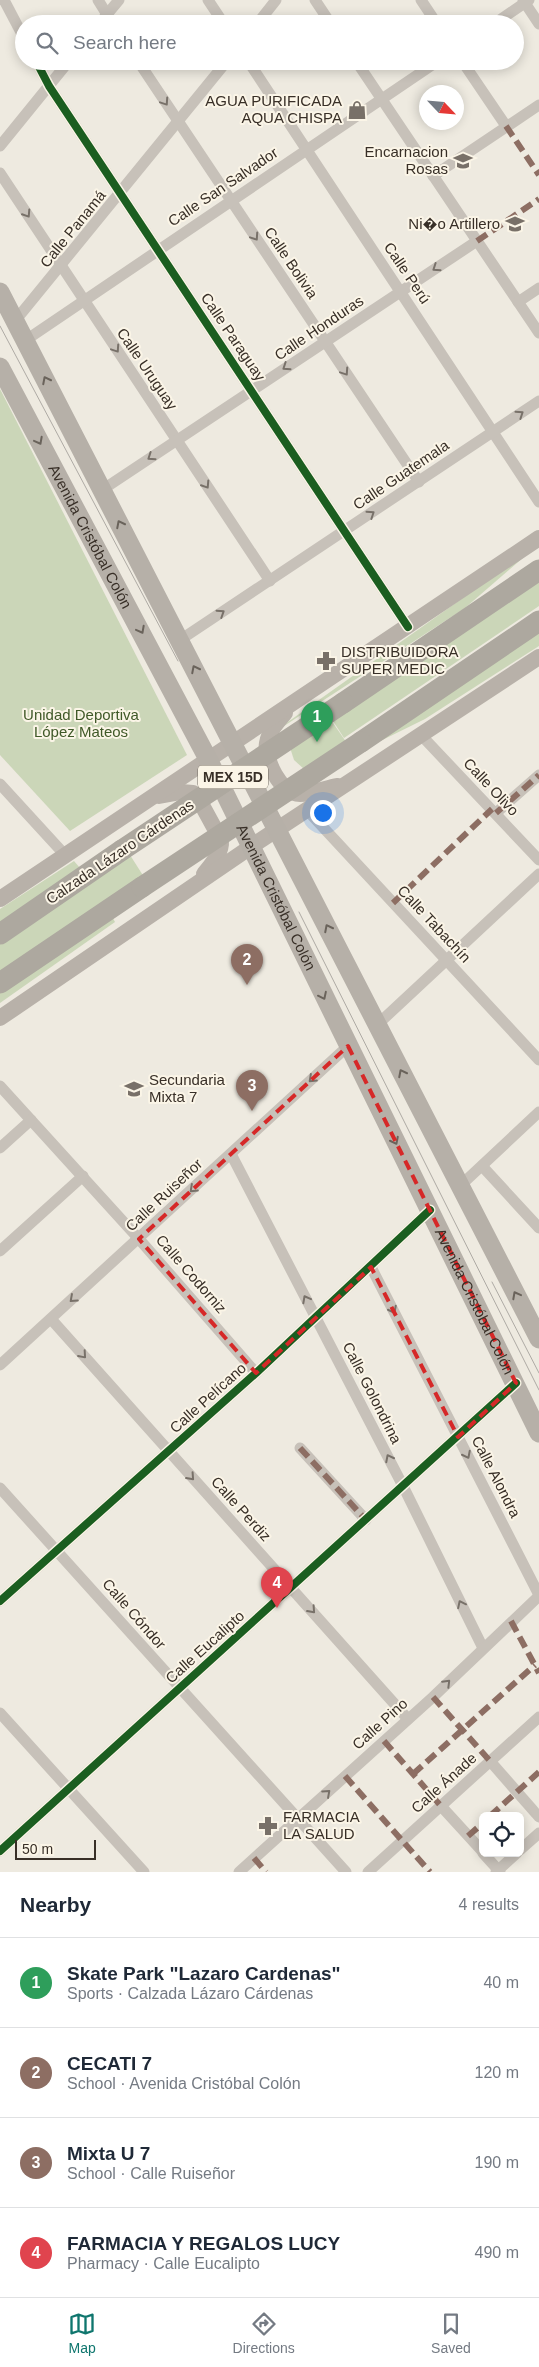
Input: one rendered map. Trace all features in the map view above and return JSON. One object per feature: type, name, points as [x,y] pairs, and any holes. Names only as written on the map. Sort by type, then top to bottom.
[{"type":"highway","points":[[467,619],[539,555]]},
{"type":"highway","name":"Calzada Lázaro Cárdenas","points":[[0,934],[539,570]]},
{"type":"highway","name":"MEX 15D","points":[[0,983],[539,621]]},
{"type":"main road","name":"Avenida Cristóbal Colón","points":[[0,292],[539,1338]]},
{"type":"main road","name":"Avenida Cristóbal Colón","points":[[0,367],[180,704],[252,846],[348,1046],[516,1383],[539,1433]]},
{"type":"main road","name":"Calzada Lázaro Cárdenas","points":[[0,898],[539,538]]},
{"type":"main road","points":[[0,1018],[252,846],[538,659]]},
{"type":"main road","points":[[180,704],[198,711],[217,712]]},
{"type":"main road","points":[[290,705],[271,732],[266,750],[268,759],[284,787],[300,794],[348,784]]},
{"type":"main road","points":[[154,796],[181,792],[193,793],[197,796],[221,840],[217,856],[195,885]]},
{"type":"main road","points":[[264,873],[272,860],[286,858],[293,860]]},
{"type":"street","points":[[4,0],[15,21]]},
{"type":"street","points":[[98,0],[104,15]]},
{"type":"street","points":[[110,15],[119,0]]},
{"type":"street","points":[[208,0],[218,15]]},
{"type":"street","points":[[264,15],[276,0]]},
{"type":"street","points":[[315,0],[325,15]]},
{"type":"street","points":[[421,0],[431,15]]},
{"type":"street","points":[[507,15],[526,1],[539,24]]},
{"type":"street","name":"Calle Paraguay","points":[[41,70],[49,86],[408,627]]},
{"type":"street","points":[[0,146],[62,70]]},
{"type":"street","name":"Calle Bolivia","points":[[144,70],[419,482]]},
{"type":"street","name":"Calle Panamá","points":[[15,321],[121,193],[219,70]]},
{"type":"street","name":"Calle Perú","points":[[254,70],[539,502]]},
{"type":"street","points":[[362,70],[539,333]]},
{"type":"street","name":"Calle San Salvador","points":[[26,340],[425,70]]},
{"type":"street","points":[[468,70],[506,126]]},
{"type":"street","points":[[433,176],[539,105]]},
{"type":"street","name":"Calle Uruguay","points":[[0,173],[270,581]]},
{"type":"street","name":"Calle Honduras","points":[[102,490],[476,240]]},
{"type":"street","points":[[518,302],[539,288]]},
{"type":"street","name":"Calle Guatemala","points":[[180,640],[539,401]]},
{"type":"street","name":"Calle Olivo","points":[[422,735],[539,860]]},
{"type":"street","points":[[496,814],[539,775]]},
{"type":"street","points":[[0,784],[64,856]]},
{"type":"street","name":"Calle Tabachín","points":[[307,810],[539,1060]]},
{"type":"street","points":[[378,1024],[539,874]]},
{"type":"street","name":"Calle Ruiseñor","points":[[0,1365],[140,1239],[348,1046]]},
{"type":"street","name":"Calle Codorniz","points":[[0,1086],[140,1239],[256,1373]]},
{"type":"street","points":[[460,1186],[539,1112]]},
{"type":"street","points":[[0,1148],[31,1120]]},
{"type":"street","name":"Calle Golondrina","points":[[231,1154],[404,1486],[483,1648]]},
{"type":"street","points":[[482,1166],[539,1228]]},
{"type":"street","points":[[0,1251],[83,1176]]},
{"type":"street","name":"Calle Pelícano","points":[[0,1601],[256,1373],[430,1210]]},
{"type":"street","name":"Calle Alondra","points":[[371,1267],[539,1595]]},
{"type":"street","name":"Calle Perdiz","points":[[51,1319],[408,1719]]},
{"type":"street","name":"Calle Eucalipto","points":[[0,1850],[516,1383]]},
{"type":"street","points":[[300,1448],[366,1520]]},
{"type":"street","name":"Calle Cóndor","points":[[0,1488],[346,1872]]},
{"type":"street","name":"Calle Pino","points":[[239,1872],[408,1719],[539,1595]]},
{"type":"street","points":[[0,1714],[144,1872]]},
{"type":"street","name":"Calle Ánade","points":[[368,1872],[539,1717]]},
{"type":"street","points":[[490,1761],[539,1817]]},
{"type":"street","points":[[441,1806],[479,1849]]},
{"type":"street","points":[[524,1846],[539,1833]]},
{"type":"street","points":[[486,1857],[498,1871],[513,1857]]},
{"type":"highlighted area","points":[[348,1046],[516,1383],[458,1437],[371,1267],[256,1373],[139,1239]]},
{"type":"green space","name":"Unidad Deportiva López Mateos","points":[[0,389],[187,755],[70,831],[0,755]]},
{"type":"green space","points":[[539,544],[465,608],[261,741]]},
{"type":"green space","points":[[539,582],[539,606],[344,738],[333,721]]},
{"type":"green space","points":[[539,630],[539,646],[425,719],[350,756]]},
{"type":"green space","points":[[322,707],[353,752],[314,778],[294,760],[285,732]]},
{"type":"green space","points":[[130,855],[144,877],[0,974],[0,943]]},
{"type":"green space","points":[[74,861],[80,868],[0,924],[0,909]]},
{"type":"green space","points":[[111,915],[115,922],[0,1003],[0,991]]},
{"type":"tram line","points":[[0,326],[178,661]]},
{"type":"tram line","points":[[299,912],[539,1390]]},
{"type":"tram line","points":[[492,1282],[539,1373]]},
{"type":"marked path","points":[[506,126],[539,175]]},
{"type":"marked path","points":[[477,241],[539,199]]},
{"type":"marked path","points":[[496,813],[539,775]]},
{"type":"marked path","points":[[393,903],[492,809]]},
{"type":"marked path","points":[[300,1448],[366,1520]]},
{"type":"marked path","points":[[511,1621],[539,1673]]},
{"type":"marked path","points":[[413,1774],[535,1665]]},
{"type":"marked path","points":[[433,1697],[490,1761]]},
{"type":"marked path","points":[[384,1741],[441,1806]]},
{"type":"marked path","points":[[494,1812],[539,1772]]},
{"type":"marked path","points":[[345,1776],[430,1872]]},
{"type":"marked path","points":[[468,1836],[479,1826]]},
{"type":"marked path","points":[[254,1858],[266,1872]]},
{"type":"cycle path","points":[[41,70],[49,86],[408,627]]},
{"type":"cycle path","points":[[0,1601],[256,1373],[430,1210]]},
{"type":"cycle path","points":[[0,1851],[516,1383]]},
{"type":"place","name":"AGUA PURIFICADA AQUA CHISPA","points":[[357,110]]},
{"type":"place","name":"Encarnacion Rosas","points":[[463,161]]},
{"type":"place","name":"Ni�o Artillero","points":[[515,224]]},
{"type":"place","name":"DISTRIBUIDORA SUPER MEDIC","points":[[326,661]]},
{"type":"place","name":"Skate Park \"Lazaro Cardenas\"","points":[[317,742]]},
{"type":"place","name":"CECATI 7","points":[[247,985]]},
{"type":"place","name":"Secundaria Mixta 7","points":[[134,1089]]},
{"type":"place","name":"Mixta U 7","points":[[252,1111]]},
{"type":"place","name":"FARMACIA Y REGALOS LUCY","points":[[277,1608]]},
{"type":"place","name":"FARMACIA LA SALUD","points":[[268,1826]]}]
